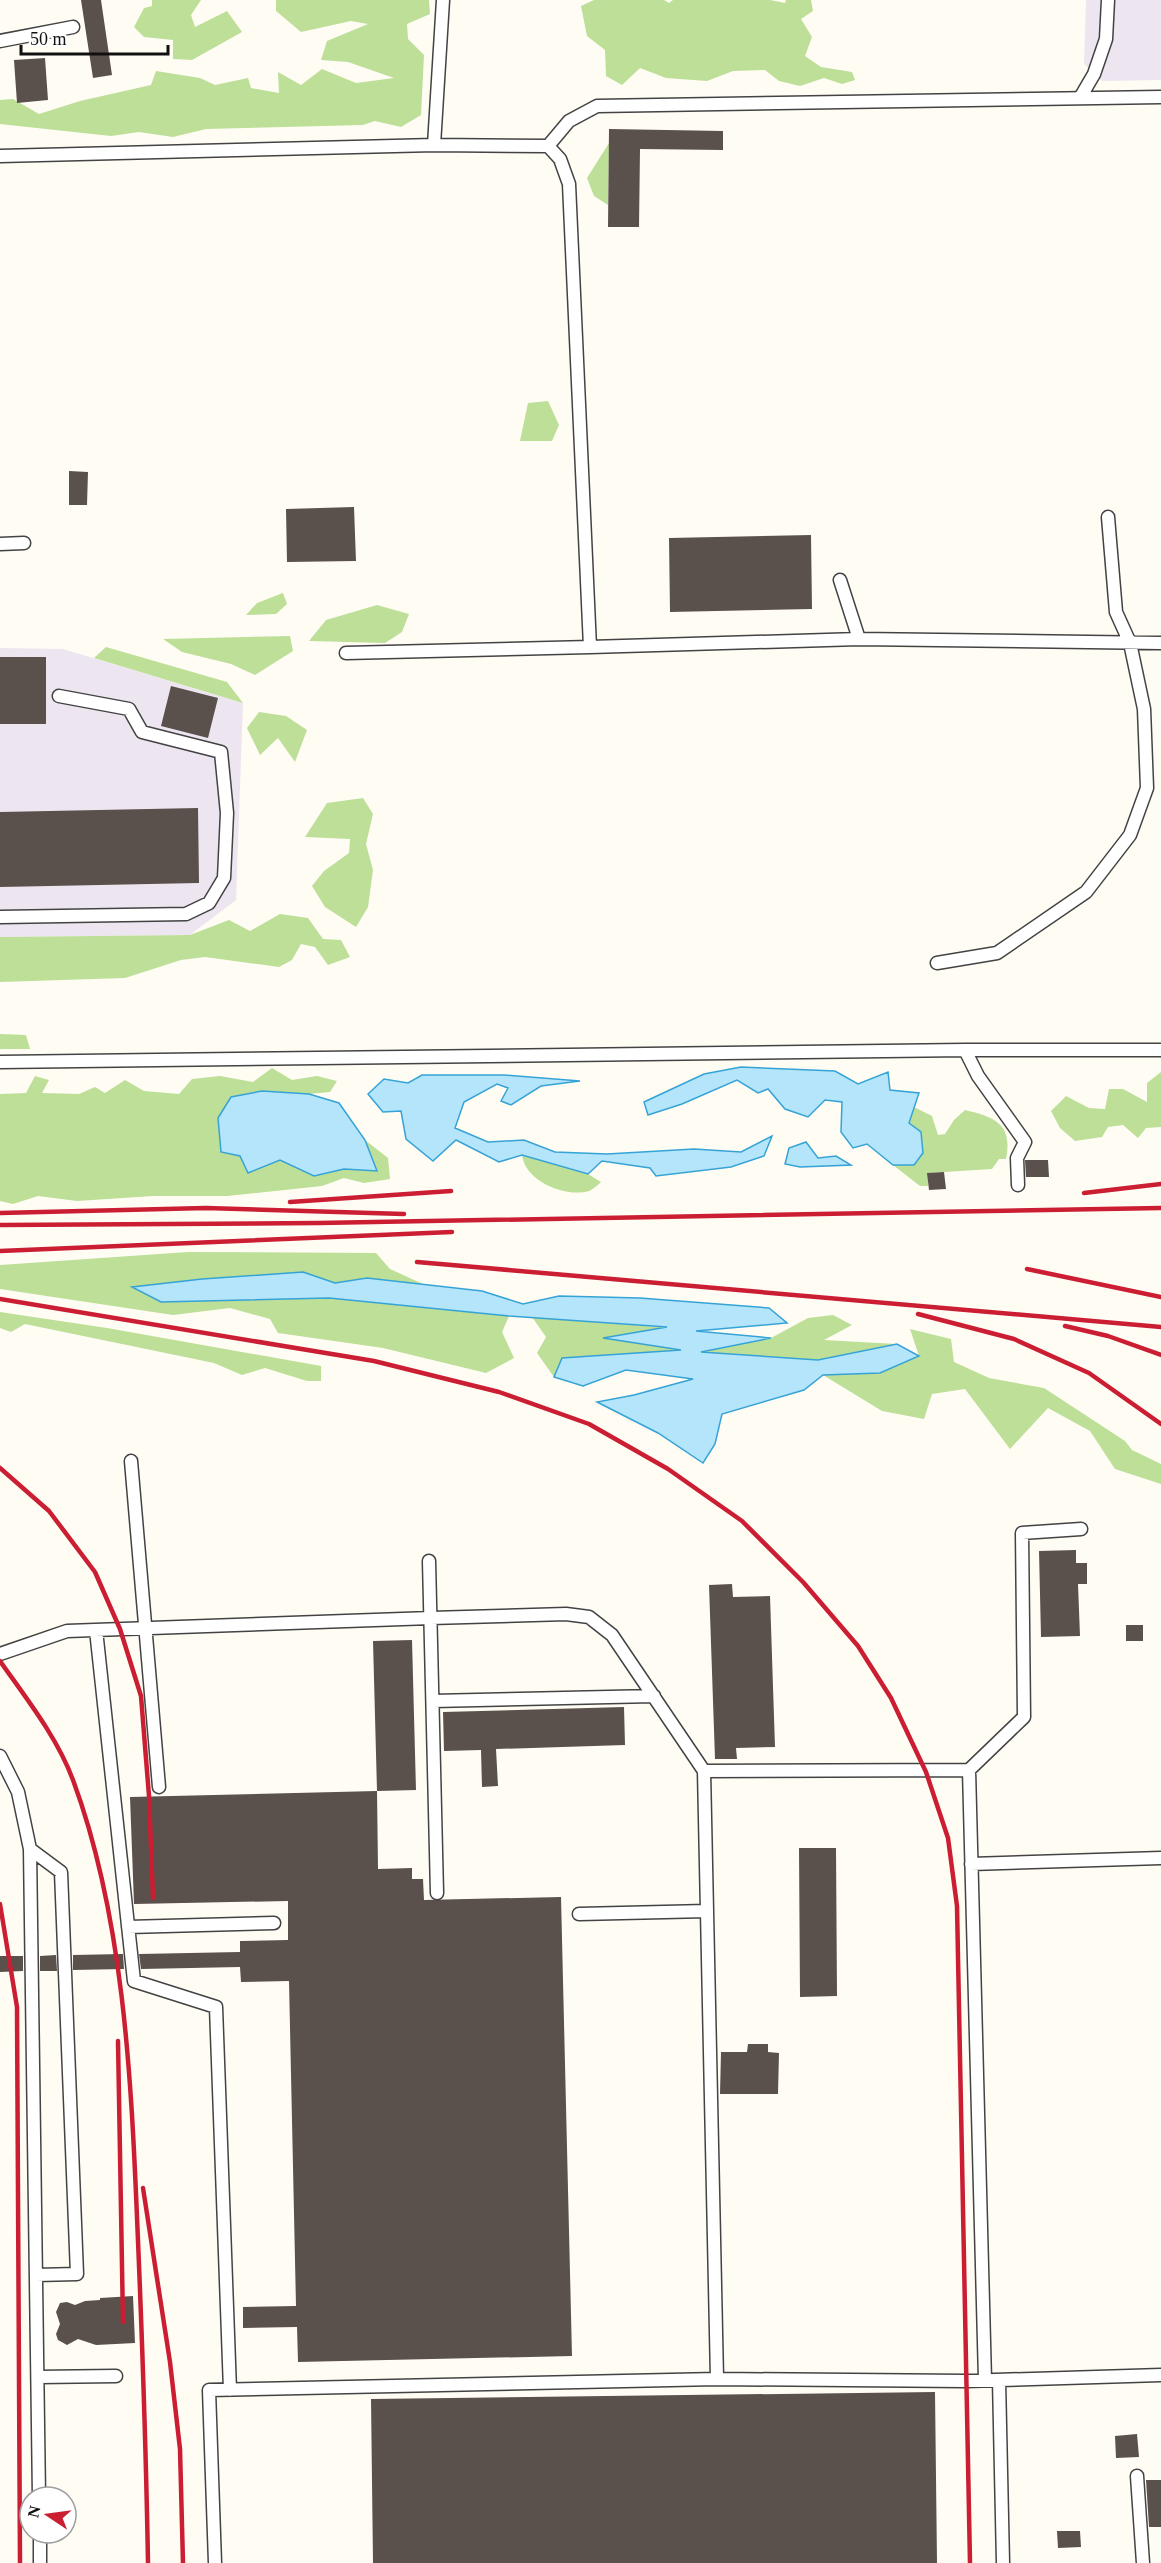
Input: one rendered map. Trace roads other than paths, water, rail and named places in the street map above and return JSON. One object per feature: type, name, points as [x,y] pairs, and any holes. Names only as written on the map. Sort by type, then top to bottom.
[{"type":"lane","points":[[434,145],[443,0]]},
{"type":"lane","points":[[1080,98],[1094,74],[1106,39],[1108,0]]},
{"type":"lane","points":[[0,40],[73,27]]},
{"type":"lane","points":[[548,146],[569,121],[597,106],[1161,97]]},
{"type":"lane","points":[[0,156],[434,145],[548,146],[560,159],[569,184],[590,647]]},
{"type":"lane","points":[[937,963],[996,953],[1086,891],[1130,835],[1147,788],[1144,709],[1130,643],[1116,612],[1108,516]]},
{"type":"lane","points":[[0,544],[24,543]]},
{"type":"lane","points":[[840,580],[859,639]]},
{"type":"lane","points":[[346,653],[859,639],[1161,643]]},
{"type":"lane","points":[[0,917],[186,914],[209,903],[224,878],[227,813],[221,752],[142,732],[129,709],[59,696]]},
{"type":"lane","points":[[965,1050],[978,1076],[1025,1142],[1017,1158],[1018,1185]]},
{"type":"lane","points":[[0,1062],[965,1050],[1161,1050]]},
{"type":"lane","points":[[131,1461],[159,1787]]},
{"type":"lane","points":[[704,1771],[969,1770],[1024,1717],[1022,1533],[1081,1529]]},
{"type":"lane","points":[[429,1561],[437,1893]]},
{"type":"lane","points":[[0,1654],[67,1631],[431,1618],[566,1614],[589,1617],[612,1635],[704,1771],[717,2379]]},
{"type":"lane","points":[[96,1630],[134,1982],[216,2007],[230,2390]]},
{"type":"lane","points":[[433,1701],[654,1696]]},
{"type":"lane","points":[[0,1756],[18,1792],[30,1849],[39,2485]]},
{"type":"lane","points":[[969,1770],[985,2380]]},
{"type":"lane","points":[[30,1849],[61,1872],[77,2274],[36,2275]]},
{"type":"lane","points":[[971,1864],[1161,1858]]},
{"type":"lane","points":[[579,1914],[707,1911]]},
{"type":"lane","points":[[128,1927],[274,1923]]},
{"type":"lane","points":[[215,2563],[209,2390],[717,2379],[999,2380],[1161,2375]]},
{"type":"lane","points":[[38,2377],[116,2376]]},
{"type":"lane","points":[[999,2380],[1003,2563]]},
{"type":"lane","points":[[1137,2476],[1143,2563]]},
{"type":"lane","points":[[40,2545],[40,2563]]},
{"type":"water","points":[[741,1067],[835,1071],[858,1084],[888,1072],[890,1090],[919,1093],[909,1123],[921,1132],[923,1153],[914,1165],[893,1165],[867,1144],[853,1148],[841,1132],[842,1102],[825,1100],[808,1117],[785,1109],[768,1089],[758,1093],[737,1080],[682,1104],[648,1115],[644,1102],[704,1074]]},
{"type":"water","points":[[422,1075],[504,1075],[580,1081],[541,1086],[511,1105],[501,1101],[508,1088],[497,1084],[464,1102],[455,1128],[488,1142],[524,1140],[555,1152],[607,1154],[694,1149],[741,1152],[772,1136],[764,1156],[731,1167],[656,1176],[650,1168],[602,1161],[588,1174],[522,1155],[499,1162],[456,1140],[433,1161],[406,1139],[401,1111],[383,1112],[368,1094],[384,1079],[408,1083]]},
{"type":"water","points":[[262,1091],[309,1094],[339,1103],[365,1140],[377,1171],[344,1169],[314,1176],[280,1160],[248,1173],[240,1156],[221,1152],[218,1118],[231,1097]]},
{"type":"water","points":[[806,1142],[818,1158],[836,1156],[851,1165],[800,1167],[785,1164],[789,1148]]},
{"type":"water","points":[[303,1272],[335,1283],[367,1278],[482,1291],[523,1304],[559,1296],[640,1298],[769,1308],[787,1323],[696,1331],[771,1338],[701,1352],[818,1360],[897,1344],[919,1356],[880,1373],[823,1375],[804,1390],[722,1414],[715,1444],[703,1463],[658,1433],[597,1402],[634,1395],[693,1379],[626,1370],[583,1386],[554,1377],[562,1358],[681,1350],[603,1338],[667,1327],[509,1316],[329,1298],[161,1302],[132,1287],[202,1279]]},
{"type":"railway","points":[[1084,1193],[1161,1184]]},
{"type":"railway","points":[[290,1202],[451,1191]]},
{"type":"railway","points":[[0,1213],[206,1208],[404,1214]]},
{"type":"railway","points":[[0,1225],[319,1223],[1161,1208]]},
{"type":"railway","points":[[0,1251],[452,1232]]},
{"type":"railway","points":[[417,1262],[1161,1327]]},
{"type":"railway","points":[[1027,1269],[1161,1297]]},
{"type":"railway","points":[[0,1299],[374,1361],[499,1392],[589,1424],[668,1469],[742,1521],[803,1582],[858,1646],[891,1698],[926,1772],[948,1838],[957,1906],[970,2563]]},
{"type":"railway","points":[[918,1314],[1014,1339],[1089,1373],[1161,1424]]},
{"type":"railway","points":[[1065,1326],[1108,1336],[1161,1355]]},
{"type":"railway","points":[[0,1468],[49,1511],[95,1572],[120,1629],[141,1696],[149,1796],[153,1898]]},
{"type":"railway","points":[[0,1661],[50,1733],[73,1780],[90,1832],[114,1940],[122,1996],[132,2107],[144,2390],[148,2563]]},
{"type":"railway","points":[[0,1904],[17,2007],[20,2563]]},
{"type":"railway","points":[[118,2041],[123,2322]]},
{"type":"railway","points":[[143,2188],[170,2362],[180,2449],[183,2563]]}]
